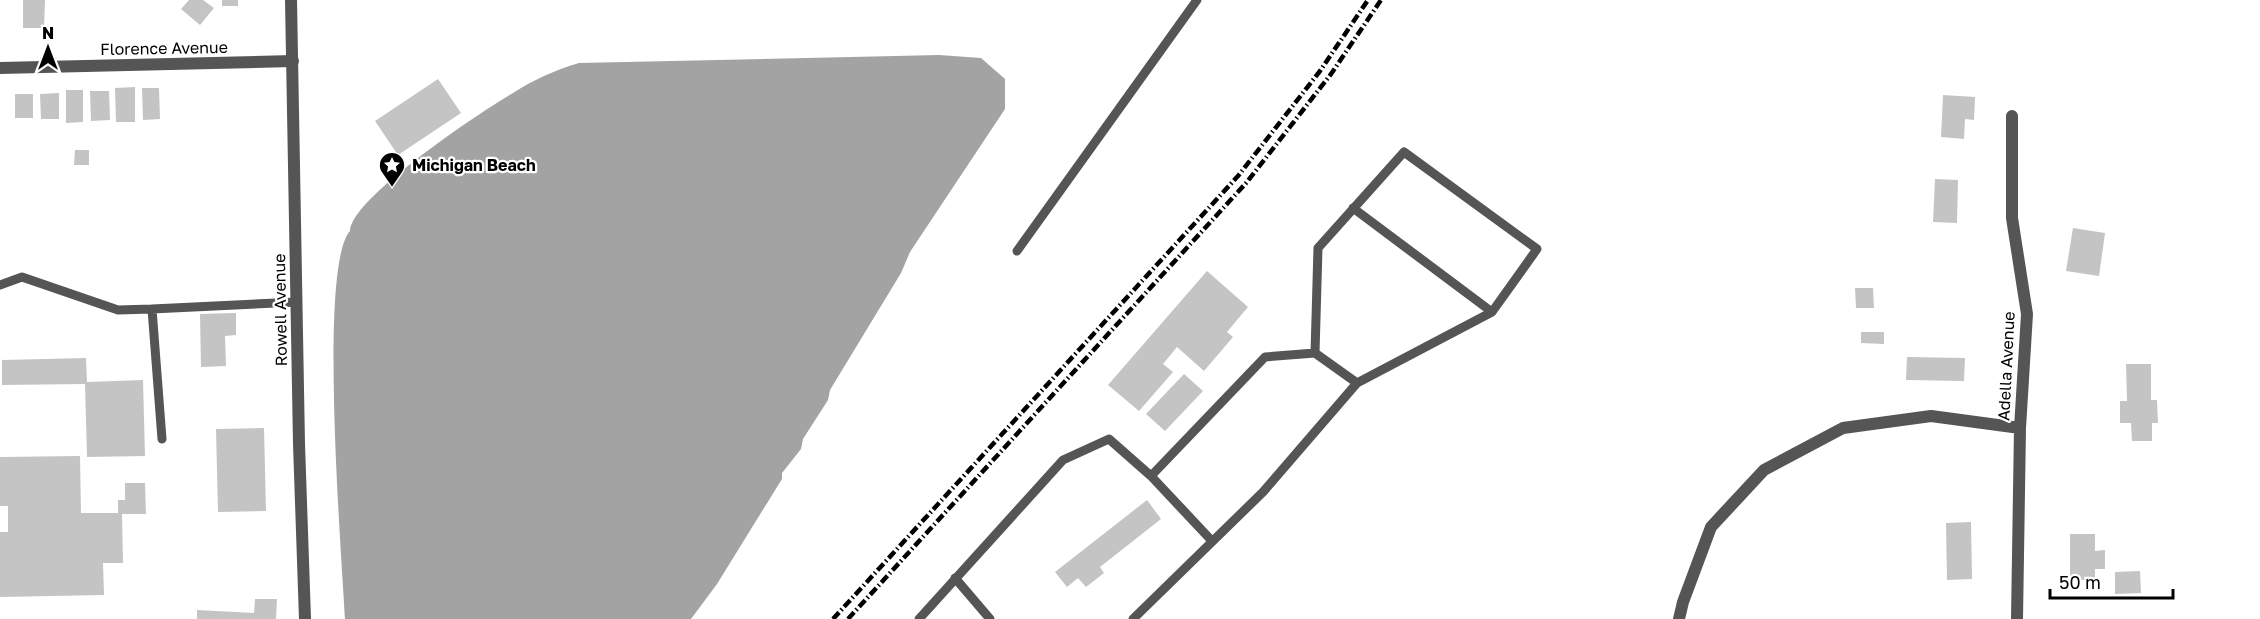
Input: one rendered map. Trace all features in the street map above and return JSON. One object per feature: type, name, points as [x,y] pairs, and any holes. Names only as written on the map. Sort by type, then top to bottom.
[{"type":"street","name":"Rowell Avenue","points":[[291,0],[305,619]]},
{"type":"street","name":"Florence Avenue","points":[[0,68],[293,61]]},
{"type":"street","name":"Adella Avenue","points":[[2012,116],[2012,218],[2027,314],[2020,428],[2017,619]]},
{"type":"street","points":[[1679,619],[1683,602],[1712,527],[1764,470],[1843,428],[1931,416],[2020,428]]},
{"type":"lane","points":[[1017,250],[1197,0]]},
{"type":"lane","points":[[1133,619],[1263,492],[1357,382],[1492,312],[1537,249],[1404,152],[1318,248],[1315,353]]},
{"type":"lane","points":[[1353,208],[1492,312]]},
{"type":"lane","points":[[0,285],[22,277],[118,310],[297,302]]},
{"type":"lane","points":[[152,309],[162,439]]},
{"type":"lane","points":[[1151,476],[1265,357],[1315,353],[1357,382]]},
{"type":"lane","points":[[919,619],[1063,460],[1109,439],[1151,476],[1212,541]]},
{"type":"lane","points":[[955,578],[990,619]]},
{"type":"shaded area","points":[[939,55],[981,58],[1005,79],[1005,109],[910,252],[901,273],[830,390],[828,400],[803,439],[801,449],[782,473],[782,479],[717,584],[691,619],[345,619],[334,415],[335,298],[340,255],[356,216],[372,198],[420,156],[497,103],[536,80],[579,63]]},
{"type":"building","points":[[23,0],[45,0],[44,28],[23,28]]},
{"type":"building","points":[[189,0],[203,0],[214,8],[200,25],[181,9]]},
{"type":"building","points":[[222,0],[238,0],[238,6],[222,6]]},
{"type":"building","points":[[438,79],[461,113],[398,155],[375,121]]},
{"type":"building","points":[[135,87],[135,122],[116,122],[115,88]]},
{"type":"building","points":[[142,88],[159,88],[160,119],[143,120]]},
{"type":"building","points":[[66,90],[83,90],[83,122],[66,123]]},
{"type":"building","points":[[90,91],[109,91],[110,120],[91,121]]},
{"type":"building","points":[[59,93],[59,119],[41,119],[40,94]]},
{"type":"building","points":[[15,94],[33,94],[33,118],[15,118]]},
{"type":"building","points":[[1943,95],[1975,97],[1974,120],[1965,119],[1964,139],[1941,137]]},
{"type":"building","points":[[75,150],[89,150],[89,165],[74,165]]},
{"type":"building","points":[[1935,179],[1958,180],[1957,223],[1933,222]]},
{"type":"building","points":[[2073,228],[2105,233],[2099,276],[2066,271]]},
{"type":"building","points":[[1207,271],[1248,307],[1227,332],[1233,337],[1204,371],[1177,347],[1163,364],[1173,372],[1139,411],[1108,385]]},
{"type":"building","points":[[1855,288],[1873,288],[1874,308],[1856,308]]},
{"type":"building","points":[[236,313],[236,335],[225,336],[226,366],[201,367],[200,314]]},
{"type":"building","points":[[1861,332],[1884,332],[1884,344],[1861,343]]},
{"type":"building","points":[[1907,357],[1965,358],[1964,381],[1906,380]]},
{"type":"building","points":[[86,358],[87,382],[143,380],[145,456],[87,457],[85,384],[2,385],[2,360]]},
{"type":"building","points":[[2126,364],[2151,364],[2151,400],[2157,400],[2158,423],[2152,423],[2152,441],[2132,441],[2131,423],[2120,423],[2120,401],[2127,401]]},
{"type":"building","points":[[1184,374],[1203,391],[1165,431],[1146,414]]},
{"type":"building","points":[[264,428],[266,511],[218,512],[216,429]]},
{"type":"building","points":[[80,456],[81,513],[118,513],[118,500],[125,500],[125,483],[145,483],[146,514],[122,514],[123,563],[103,563],[104,595],[0,597],[0,532],[8,532],[8,506],[0,506],[0,457]]},
{"type":"building","points":[[1147,500],[1161,519],[1100,567],[1104,573],[1086,587],[1078,578],[1067,587],[1055,572]]},
{"type":"building","points":[[1971,522],[1972,579],[1947,580],[1946,523]]},
{"type":"building","points":[[2070,534],[2095,534],[2095,551],[2105,550],[2105,569],[2095,569],[2095,580],[2070,580]]},
{"type":"building","points":[[2140,571],[2141,593],[2115,594],[2115,572]]},
{"type":"building","points":[[255,599],[277,599],[276,619],[197,619],[197,610],[254,613]]},
{"type":"railway","points":[[833,619],[1238,176],[1320,71],[1368,0]]},
{"type":"railway","points":[[848,619],[1247,182],[1331,74],[1381,0]]},
{"type":"place","name":"Michigan Beach","points":[[392,188]]}]
